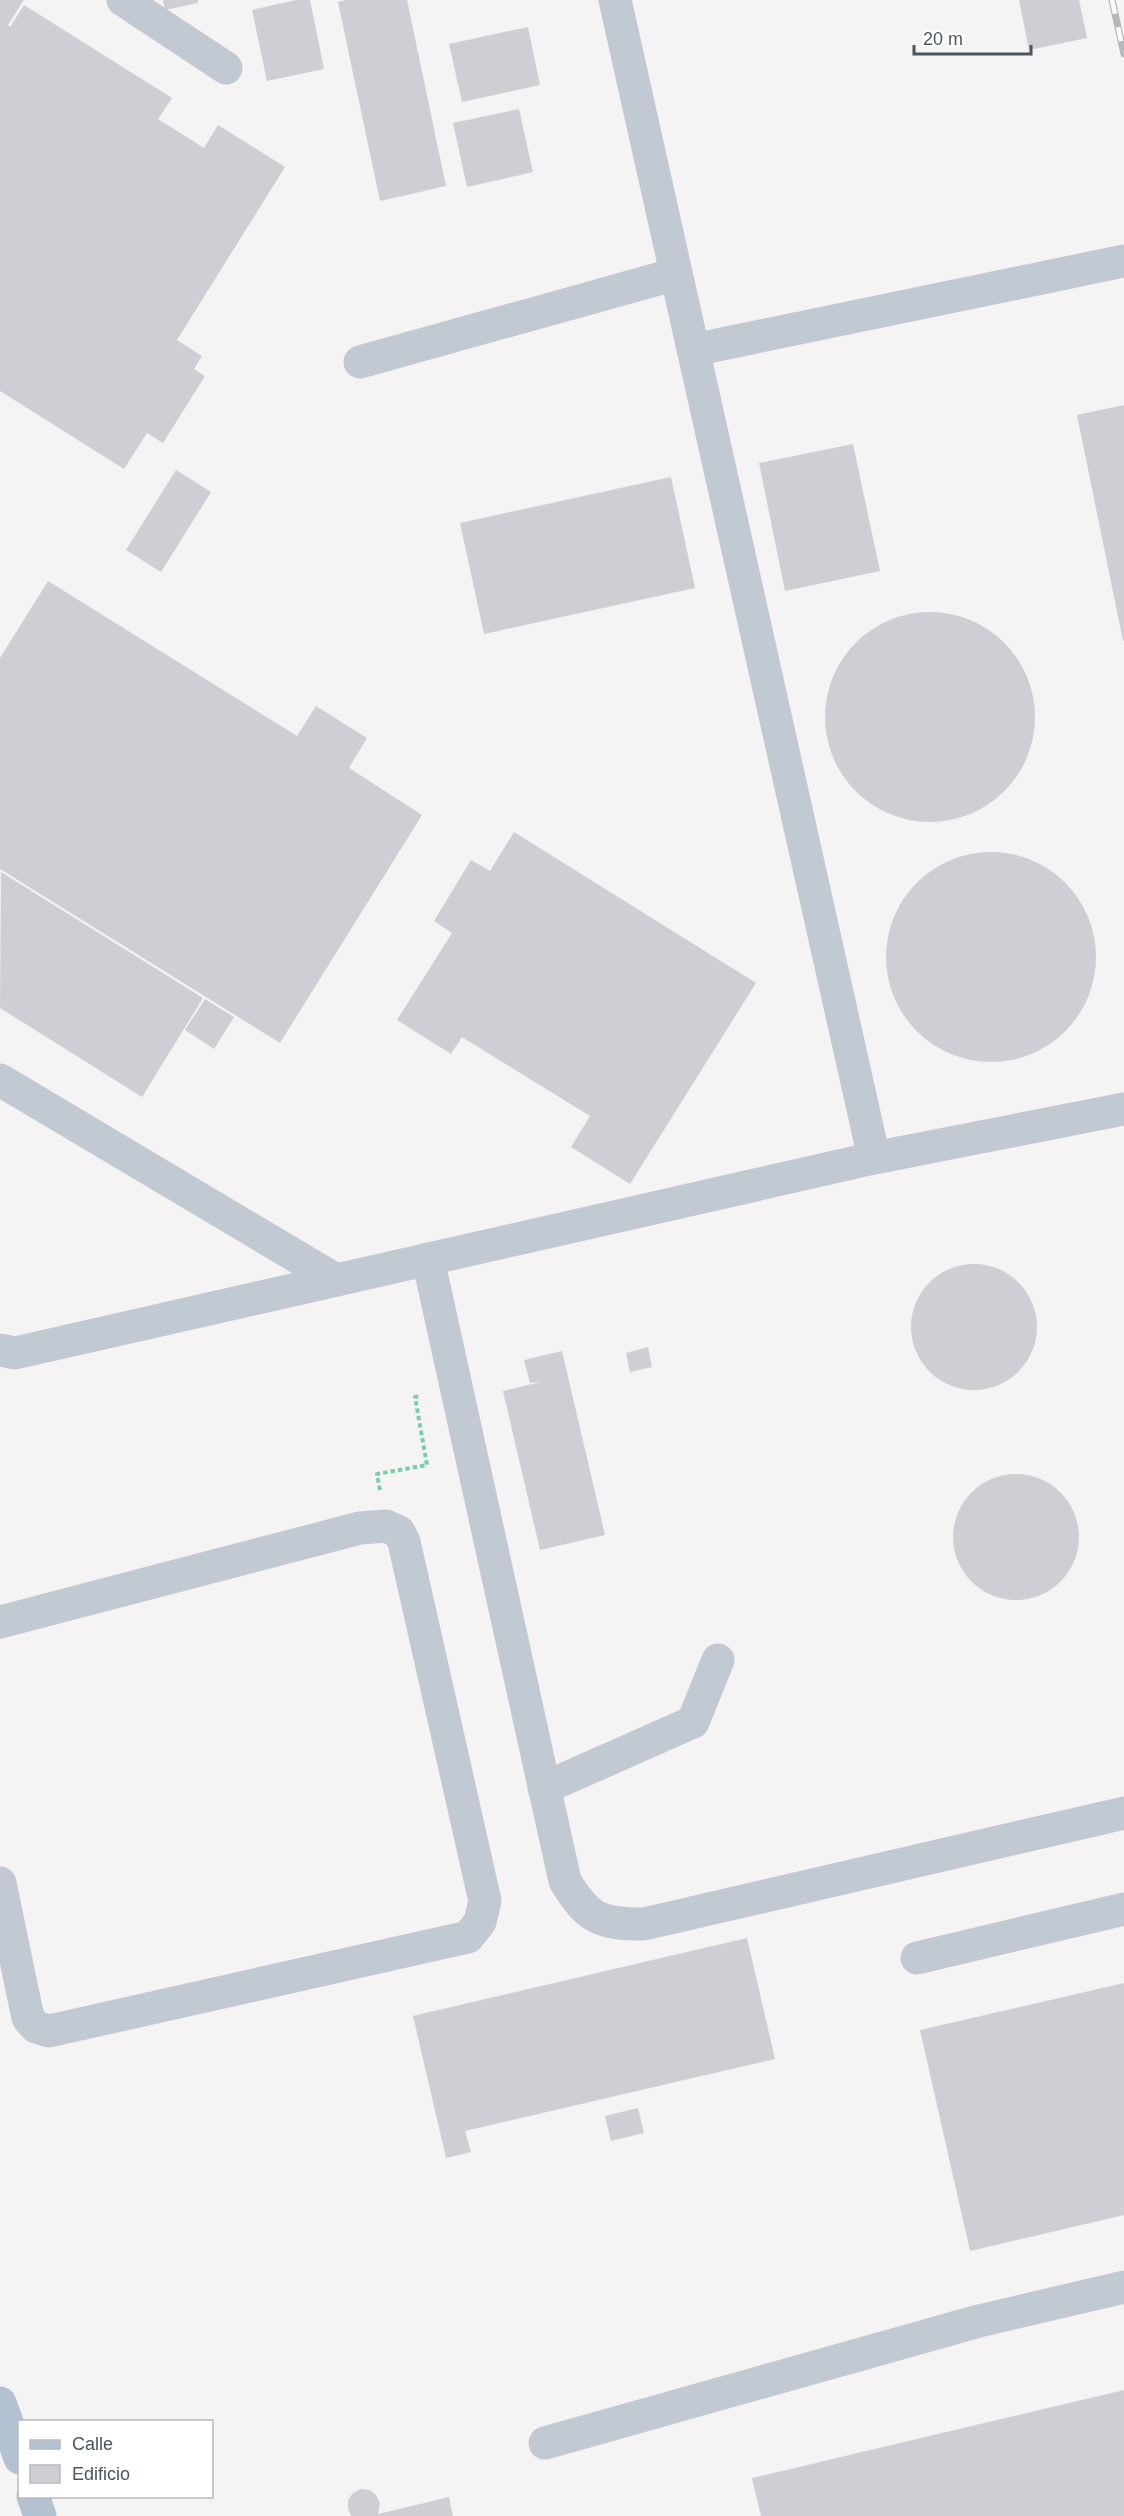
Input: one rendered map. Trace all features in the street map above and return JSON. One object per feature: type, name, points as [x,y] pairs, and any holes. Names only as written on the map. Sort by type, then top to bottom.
[{"type":"main road","points":[[0,2403],[18,2452]]},
{"type":"main road","points":[[34,2498],[40,2516]]},
{"type":"lane","points":[[123,0],[226,68]]},
{"type":"lane","points":[[615,0],[874,1158]]},
{"type":"lane","points":[[693,351],[1124,261]]},
{"type":"lane","points":[[360,362],[676,273]]},
{"type":"lane","points":[[0,1080],[336,1280]]},
{"type":"lane","points":[[0,1350],[15,1353],[874,1158],[1124,1109]]},
{"type":"lane","points":[[428,1259],[565,1881],[578,1903],[597,1918],[616,1924],[644,1924],[1124,1813]]},
{"type":"lane","points":[[0,1622],[360,1528],[386,1526],[399,1532],[404,1542],[485,1901],[480,1922],[468,1937],[49,2031],[36,2027],[28,2018],[9,1970],[0,1883]]},
{"type":"lane","points":[[544,1788],[693,1722],[718,1660]]},
{"type":"lane","points":[[917,1958],[1124,1909]]},
{"type":"lane","points":[[545,2443],[979,2321],[1124,2287]]},
{"type":"path","points":[[386,1526],[377,1474],[427,1465],[415,1397],[457,1389]]},
{"type":"building","points":[[0,0],[24,0],[8,25],[10,27],[24,5],[172,98],[158,119],[204,148],[218,125],[285,167],[177,340],[202,356],[194,369],[205,376],[163,443],[147,433],[124,469],[0,391]]},
{"type":"building","points":[[163,0],[198,0],[198,3],[165,10]]},
{"type":"building","points":[[296,0],[310,0],[324,69],[267,81],[252,10]]},
{"type":"building","points":[[407,0],[446,186],[380,201],[338,2]]},
{"type":"building","points":[[1019,0],[1079,0],[1087,38],[1029,50]]},
{"type":"building","points":[[528,27],[540,85],[462,102],[449,44]]},
{"type":"building","points":[[519,109],[533,172],[467,187],[453,123]]},
{"type":"building","points":[[1124,405],[1124,641],[1123,641],[1077,415]]},
{"type":"building","points":[[853,444],[880,571],[785,591],[759,463]]},
{"type":"building","points":[[176,470],[211,492],[161,572],[126,550]]},
{"type":"building","points":[[671,477],[695,588],[484,634],[460,523]]},
{"type":"building","points":[[48,581],[297,736],[316,706],[367,738],[349,768],[422,815],[280,1043],[0,869],[0,658]]},
{"type":"building","points":[[920,612],[940,612],[961,616],[980,624],[989,629],[1011,650],[1023,667],[1031,686],[1035,717],[1031,748],[1023,767],[1018,776],[997,798],[980,810],[961,818],[940,822],[920,822],[899,818],[871,805],[842,776],[829,748],[825,727],[825,707],[829,686],[842,658],[871,629],[899,616]]},
{"type":"building","points":[[514,832],[756,983],[630,1184],[571,1147],[590,1116],[462,1037],[451,1054],[397,1020],[452,933],[434,921],[471,860],[490,871]]},
{"type":"building","points":[[981,852],[1001,852],[1022,856],[1041,864],[1072,890],[1084,907],[1092,926],[1096,957],[1092,988],[1084,1007],[1058,1038],[1041,1050],[1022,1058],[1001,1062],[981,1062],[960,1058],[941,1050],[910,1024],[898,1007],[890,988],[886,967],[886,947],[890,926],[898,907],[924,876],[941,864],[960,856]]},
{"type":"building","points":[[1,872],[203,998],[142,1097],[0,1008]]},
{"type":"building","points":[[205,999],[234,1017],[214,1049],[185,1030]]},
{"type":"building","points":[[974,1264],[998,1269],[1019,1282],[1032,1303],[1037,1327],[1032,1351],[1019,1372],[998,1385],[974,1390],[950,1385],[929,1372],[916,1351],[911,1327],[916,1303],[929,1282],[950,1269]]},
{"type":"building","points":[[648,1347],[652,1367],[630,1372],[626,1353]]},
{"type":"building","points":[[562,1351],[605,1535],[540,1550],[503,1391],[541,1382],[530,1383],[524,1360]]},
{"type":"building","points":[[1016,1474],[1040,1479],[1061,1492],[1074,1513],[1079,1537],[1074,1561],[1061,1582],[1040,1595],[1016,1600],[992,1595],[971,1582],[958,1561],[953,1537],[958,1513],[971,1492],[992,1479]]},
{"type":"building","points":[[747,1938],[775,2059],[465,2131],[471,2152],[446,2158],[413,2016]]},
{"type":"building","points":[[1124,1983],[1124,2215],[970,2251],[920,2030]]},
{"type":"building","points":[[638,2108],[644,2133],[611,2141],[605,2116]]},
{"type":"building","points":[[1124,2390],[1124,2516],[761,2516],[752,2478]]},
{"type":"building","points":[[361,2489],[370,2490],[376,2495],[380,2503],[378,2514],[449,2497],[453,2516],[351,2516],[348,2500],[353,2493]]},
{"type":"railway","points":[[1112,0],[1124,54]]}]
